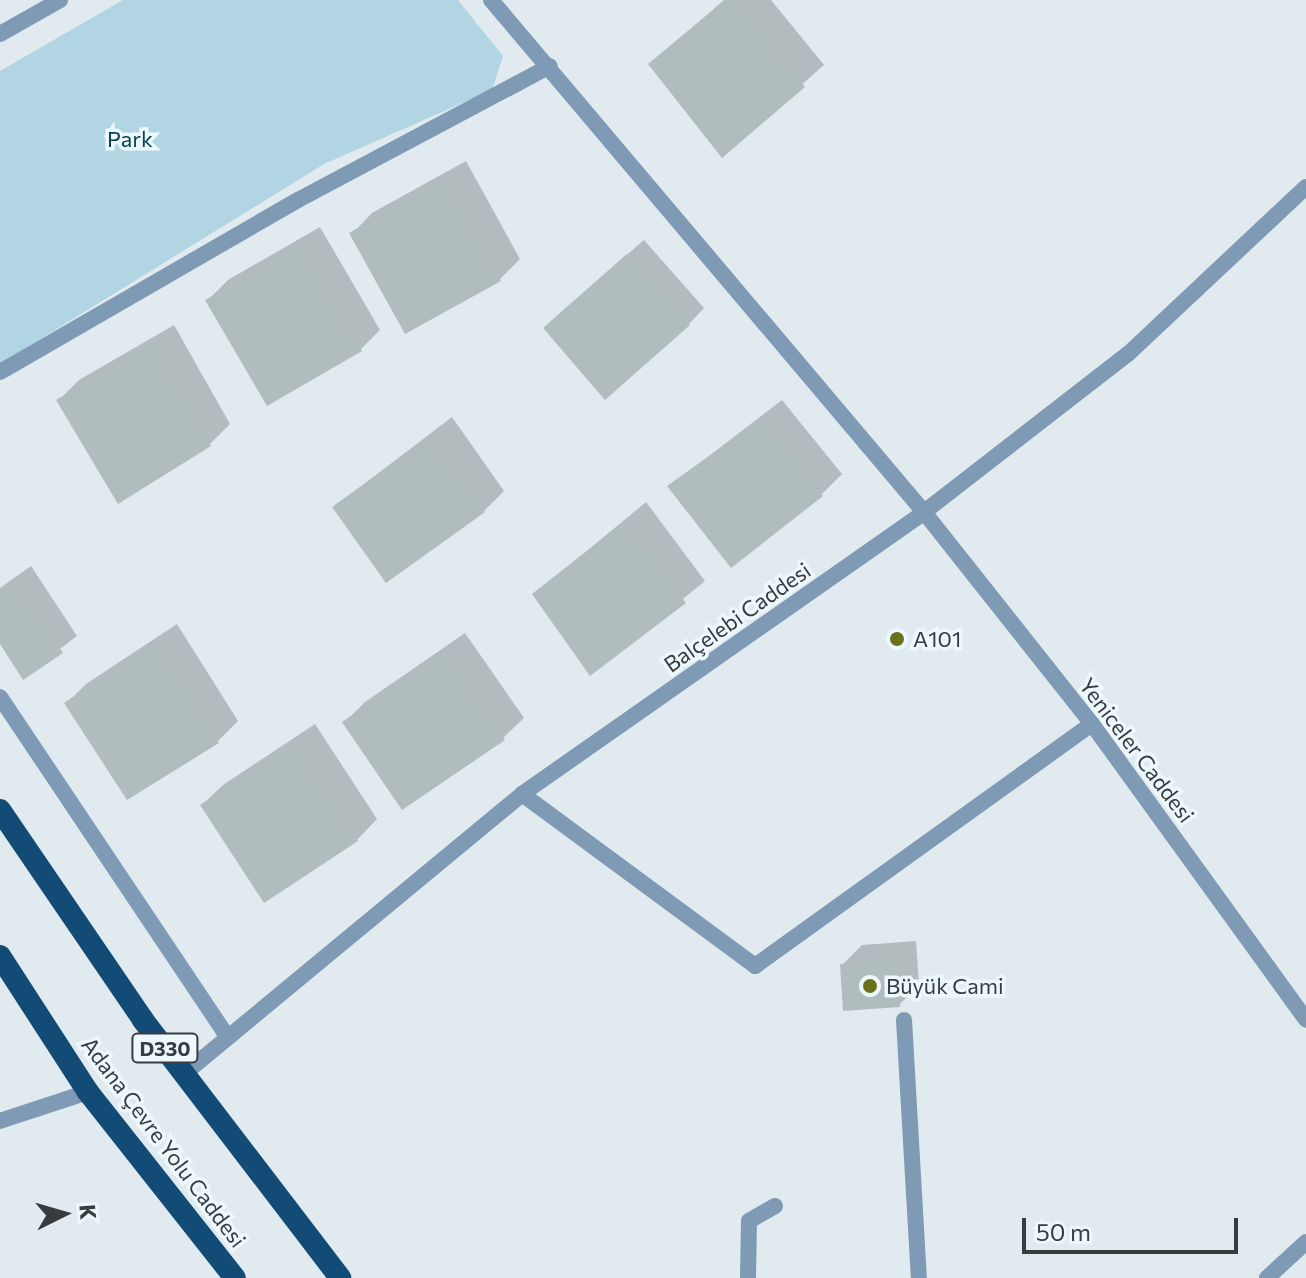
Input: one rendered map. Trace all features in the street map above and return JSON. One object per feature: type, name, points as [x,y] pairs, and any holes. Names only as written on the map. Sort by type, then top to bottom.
[{"type":"highway","name":"D330","points":[[0,810],[185,1073],[340,1278]]},
{"type":"highway","name":"Adana Çevre Yolu Caddesi","points":[[0,956],[88,1092],[235,1278]]},
{"type":"street","points":[[1,31],[60,0]]},
{"type":"street","name":"Yeniceler Caddesi","points":[[491,0],[550,66],[924,512],[1092,724],[1306,1020]]},
{"type":"street","points":[[0,372],[298,200],[550,66]]},
{"type":"street","name":"Balçelebi Caddesi","points":[[185,1073],[226,1035],[522,794],[924,512],[1128,354],[1306,187]]},
{"type":"street","points":[[0,697],[226,1035]]},
{"type":"street","points":[[522,794],[755,966],[1092,724]]},
{"type":"street","points":[[904,1020],[919,1278]]},
{"type":"street","points":[[0,1121],[88,1092]]},
{"type":"street","points":[[748,1278],[749,1221],[775,1206]]},
{"type":"street","points":[[1267,1278],[1306,1242]]},
{"type":"green space","name":"Park","points":[[123,0],[458,0],[503,56],[492,90],[324,164],[0,364],[0,71]]},
{"type":"building","points":[[725,0],[734,0],[805,87],[722,158],[648,64]]},
{"type":"building","points":[[445,179],[501,281],[405,334],[349,233]]},
{"type":"building","points":[[299,246],[362,351],[267,406],[205,300]]},
{"type":"building","points":[[627,254],[690,325],[605,400],[543,328]]},
{"type":"building","points":[[154,343],[211,446],[118,504],[56,400]]},
{"type":"building","points":[[761,419],[823,496],[731,568],[667,486]]},
{"type":"building","points":[[431,436],[485,512],[386,583],[332,507]]},
{"type":"building","points":[[625,521],[686,603],[590,676],[532,594]]},
{"type":"building","points":[[15,580],[63,653],[23,680],[0,644],[0,591]]},
{"type":"building","points":[[156,642],[219,743],[127,800],[64,703]]},
{"type":"building","points":[[444,652],[505,740],[402,810],[342,722]]},
{"type":"building","points":[[294,743],[358,841],[264,903],[200,805]]},
{"type":"building","name":"Büyük Cami","points":[[897,960],[900,1007],[843,1011],[840,964]]},
{"type":"place","name":"A101","points":[[897,639]]},
{"type":"place","name":"Büyük Cami","points":[[870,986]]}]
